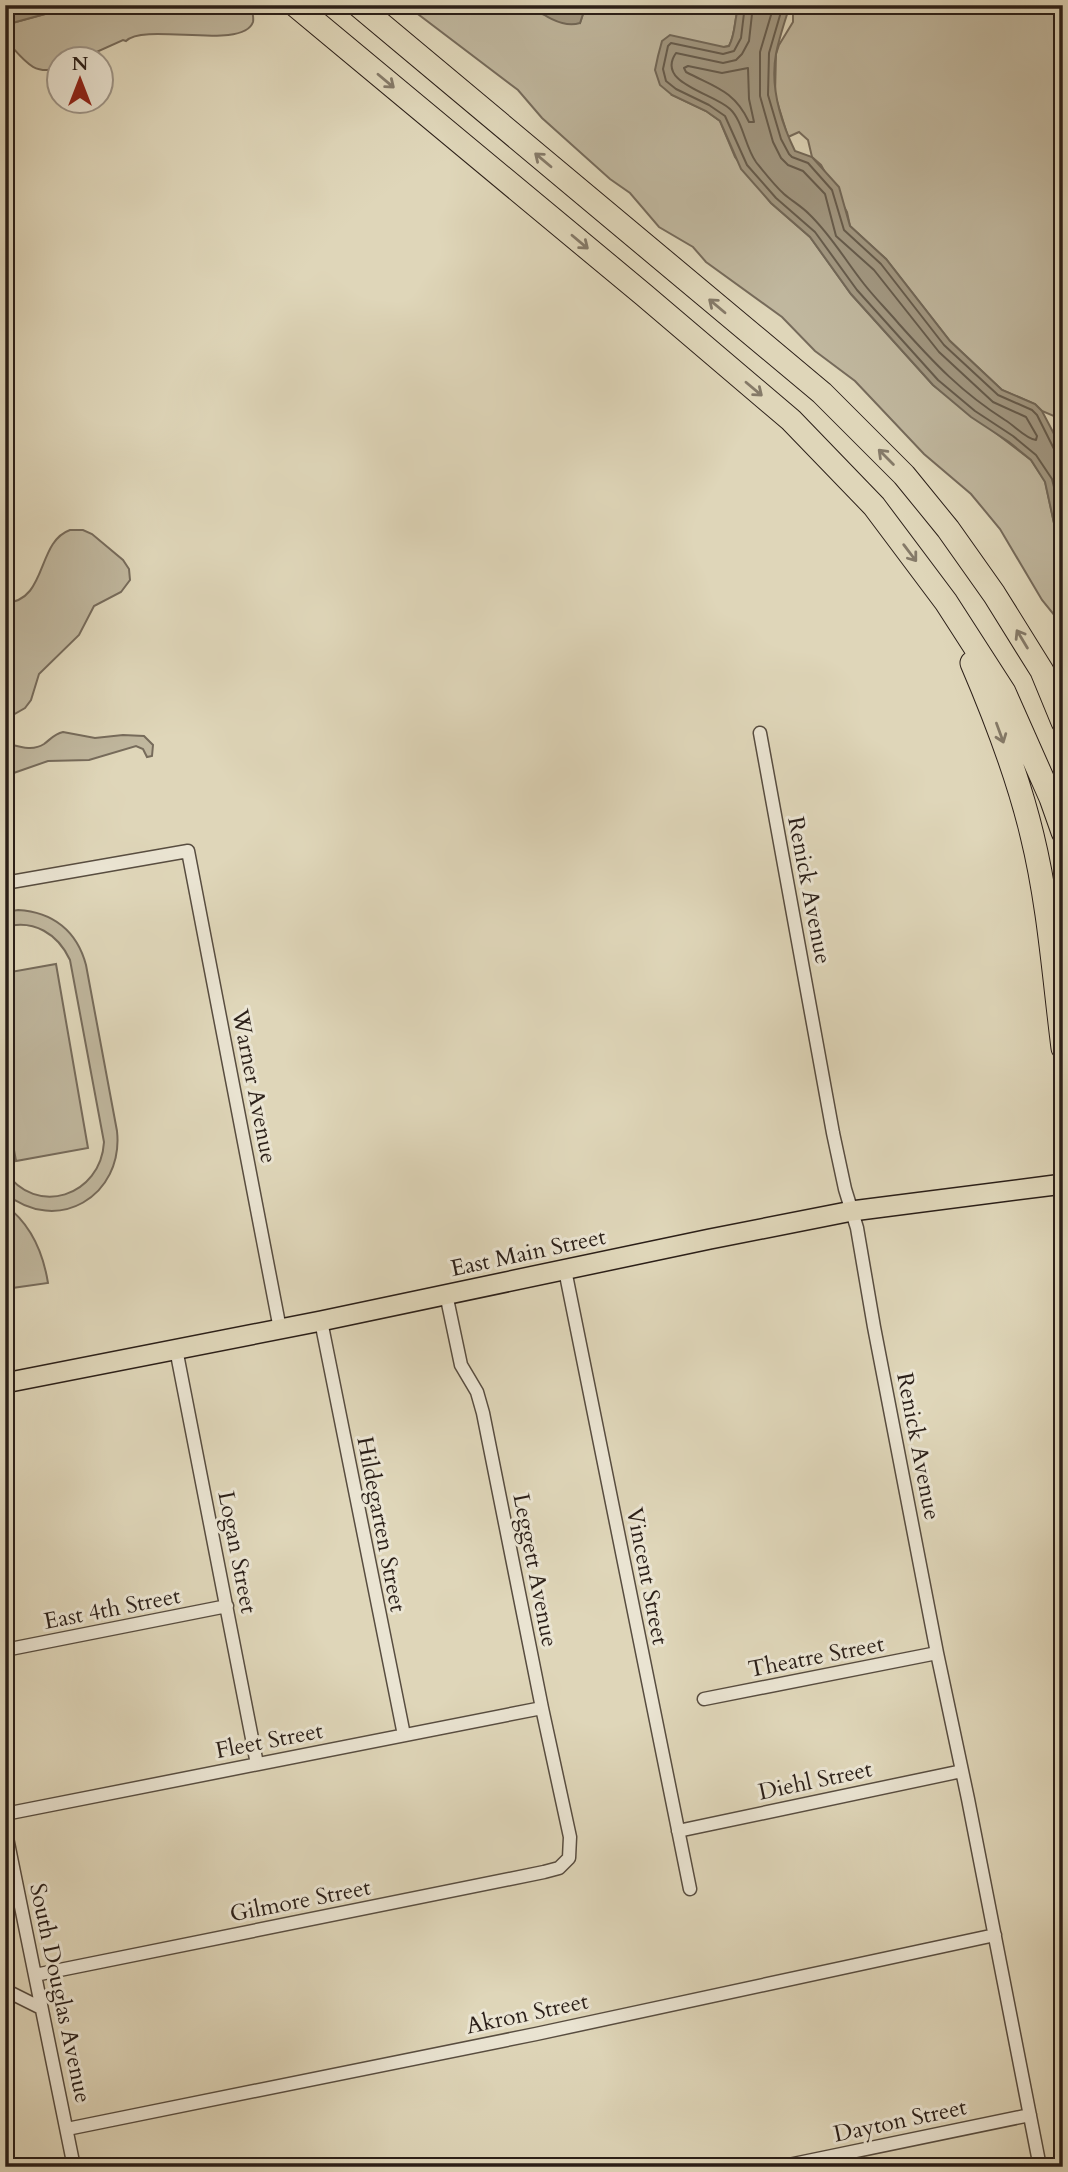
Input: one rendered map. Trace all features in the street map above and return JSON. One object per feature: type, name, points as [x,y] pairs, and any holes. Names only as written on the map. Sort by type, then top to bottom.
[{"type":"highway","points":[[295,5],[791,420],[874,506],[946,602],[1004,692],[1051,798],[1063,832]]},
{"type":"highway","points":[[365,11],[822,393],[904,475],[948,529],[994,594],[1063,707]]},
{"type":"highway","points":[[946,602],[987,698],[1011,763],[1032,834],[1042,882],[1063,1048]]},
{"type":"highway","points":[[1042,671],[1063,722]]},
{"type":"main road","name":"East Main Street","points":[[5,1383],[321,1321],[852,1211],[1063,1184]]},
{"type":"street","name":"Renick Avenue","points":[[760,733],[833,1133],[852,1211],[1040,2167]]},
{"type":"street","name":"Warner Avenue","points":[[5,883],[188,851],[279,1329]]},
{"type":"street","name":"Vincent Street","points":[[565,1270],[690,1889]]},
{"type":"street","name":"Leggett Avenue","points":[[446,1294],[461,1365],[477,1392],[483,1413],[541,1708],[570,1837],[569,1858]]},
{"type":"street","name":"Hildegarten Street","points":[[321,1321],[404,1735]]},
{"type":"street","name":"Logan Street","points":[[176,1349],[257,1763]]},
{"type":"street","name":"East 4th Street","points":[[5,1650],[227,1606]]},
{"type":"street","name":"Theatre Street","points":[[704,1699],[937,1653]]},
{"type":"street","name":"Fleet Street","points":[[5,1814],[541,1708]]},
{"type":"street","name":"Diehl Street","points":[[678,1831],[962,1771]]},
{"type":"street","name":"South Douglas Avenue","points":[[5,1828],[74,2167]]},
{"type":"street","name":"Gilmore Street","points":[[35,1975],[544,1872],[559,1868],[569,1858]]},
{"type":"street","name":"Akron Street","points":[[67,2129],[523,2036],[995,1935]]},
{"type":"street","points":[[5,1990],[41,2008]]},
{"type":"street","name":"Dayton Street","points":[[779,2167],[1030,2115]]},
{"type":"shaded area","points":[[78,5],[251,5],[253,20],[245,30],[232,35],[152,34],[137,36],[110,46],[46,46],[46,70],[32,66],[12,47],[5,47],[5,25]]},
{"type":"shaded area","points":[[406,5],[531,5],[542,14],[580,23],[586,5],[739,5],[729,46],[724,47],[672,95],[706,111],[720,121],[735,157],[771,203],[810,237],[851,294],[933,385],[1031,460],[1045,481],[1054,523],[1063,536],[1063,626],[1042,600],[1000,529],[971,494],[924,454],[855,381],[815,351],[782,317],[706,262],[693,247],[659,227],[630,193],[610,179],[542,118],[518,90]]},
{"type":"shaded area","points":[[793,5],[1063,5],[1063,420],[1002,390],[950,341],[886,259],[850,226],[847,212],[821,165],[812,157],[808,140],[799,132],[788,137],[775,95],[776,54],[793,22]]},
{"type":"shaded area","points":[[70,530],[83,530],[92,534],[123,560],[129,569],[130,580],[121,592],[94,606],[79,635],[39,674],[31,700],[25,708],[11,716],[5,711],[5,603],[19,600],[29,592],[52,546],[59,536]]},
{"type":"shaded area","points":[[63,732],[95,738],[144,736],[153,745],[152,756],[147,757],[143,749],[136,746],[89,760],[48,761],[5,776],[5,743],[35,748]]},
{"type":"shaded area","points":[[18,910],[53,919],[70,933],[82,953],[117,1131],[116,1154],[110,1174],[98,1191],[83,1202],[65,1209],[45,1211],[25,1205],[5,1193],[5,1171],[18,1185],[33,1194],[49,1197],[80,1187],[92,1176],[100,1161],[104,1142],[70,960],[59,943],[44,931],[26,925],[5,927],[5,912]]},
{"type":"shaded area","points":[[56,964],[88,1148],[16,1161],[5,1101],[5,973]]},
{"type":"shaded area","points":[[5,1205],[29,1230],[43,1260],[48,1283],[5,1289]]},
{"type":"water","points":[[5,5],[78,5],[5,25]]},
{"type":"water","points":[[531,5],[586,5],[580,23],[567,24],[554,20]]},
{"type":"water","points":[[739,5],[790,5],[775,66],[774,79],[781,116],[795,151],[812,157],[839,187],[850,226],[886,259],[950,341],[1002,390],[1035,404],[1042,411],[1063,451],[1063,536],[1054,523],[1045,482],[1031,460],[971,417],[933,385],[851,294],[810,237],[771,203],[741,169],[720,121],[706,111],[672,95],[660,85],[655,70],[662,41],[670,35],[729,46]]}]
